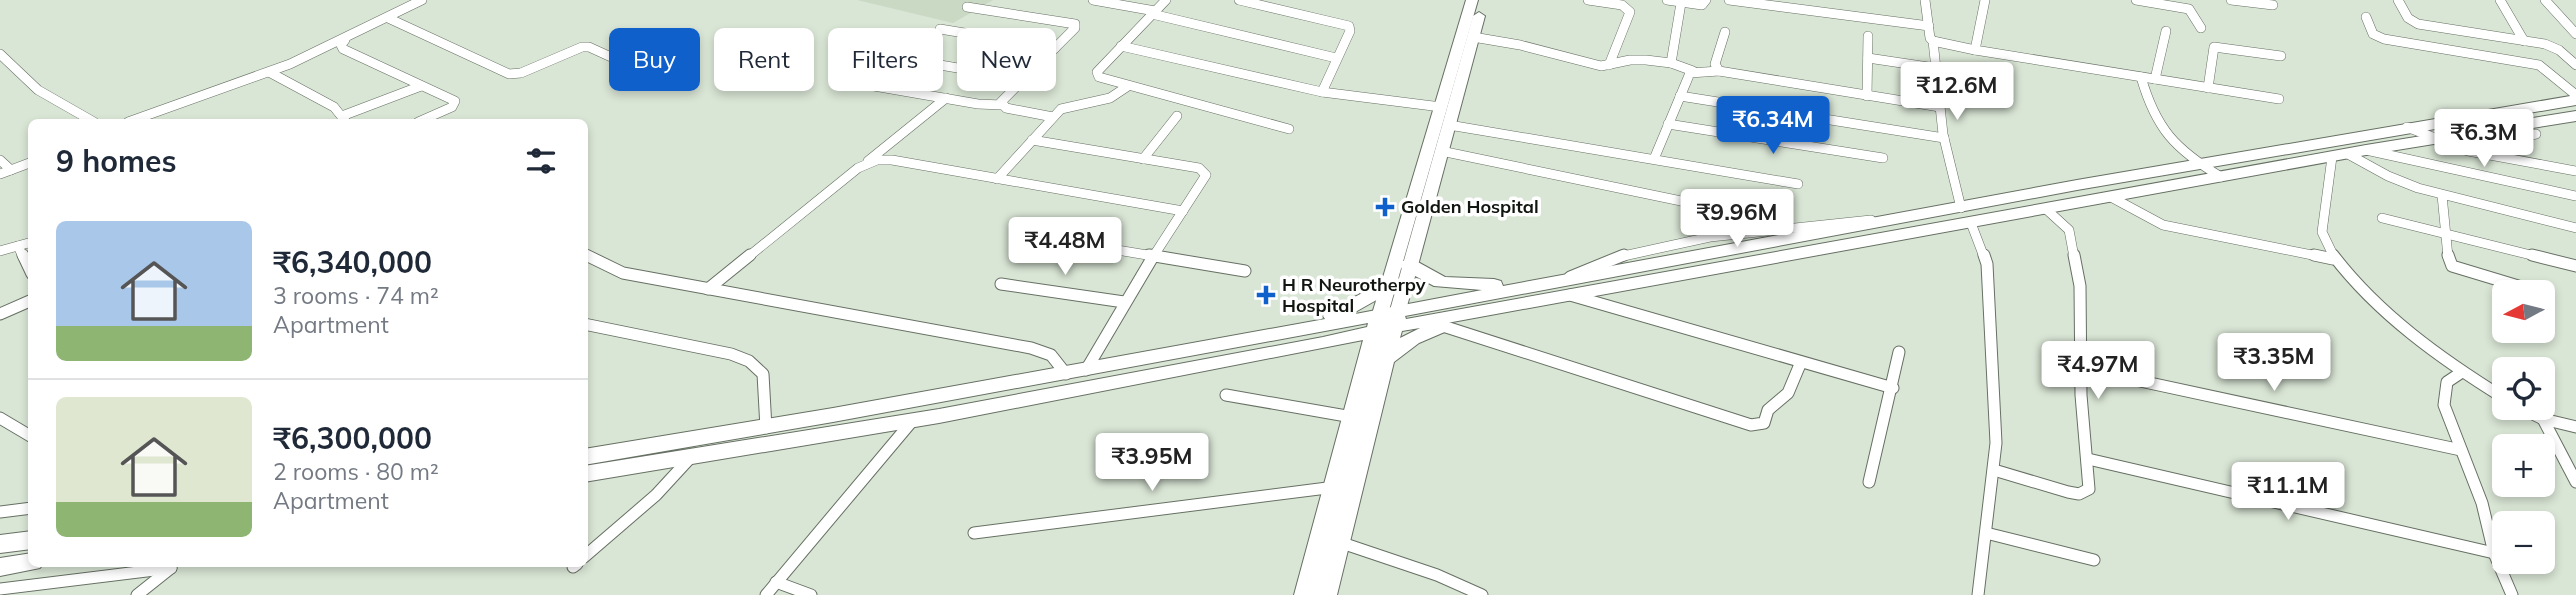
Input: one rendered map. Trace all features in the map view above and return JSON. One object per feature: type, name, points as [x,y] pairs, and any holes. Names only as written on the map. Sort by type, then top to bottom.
[{"type":"highway","points":[[1409,265],[1441,282],[1567,288],[1966,215],[2199,164],[2576,100]]},
{"type":"highway","points":[[1306,595],[1352,417],[1376,363],[1412,339],[1443,326],[1483,311],[1567,288],[1908,218],[2046,209],[2429,140],[2571,119]]},
{"type":"highway","points":[[1303,328],[1362,302],[1389,285]]},
{"type":"highway","points":[[588,473],[913,421],[1323,343],[1387,321],[1535,286]]},
{"type":"highway","points":[[588,456],[766,428],[1303,328],[1483,311]]},
{"type":"highway","points":[[1325,595],[1368,419],[1376,363],[1387,321]]},
{"type":"highway","points":[[1323,343],[1346,347],[1376,363]]},
{"type":"highway","points":[[0,544],[28,540]]},
{"type":"highway","points":[[0,567],[28,563]]},
{"type":"main road","points":[[1387,321],[1389,285],[1472,0]]},
{"type":"main road","points":[[1387,321],[1409,265],[1483,0]]},
{"type":"street","points":[[136,119],[269,72],[345,40],[422,0]]},
{"type":"street","points":[[1093,0],[1336,58]]},
{"type":"street","points":[[1166,0],[1097,72],[1104,80],[1289,129]]},
{"type":"street","points":[[1239,0],[1349,26],[1348,38],[1336,58],[1322,93]]},
{"type":"street","points":[[1588,0],[1622,5],[1630,12],[1609,65]]},
{"type":"street","points":[[1667,0],[1702,5],[1706,0]]},
{"type":"street","points":[[1729,0],[1929,26]]},
{"type":"street","points":[[1801,0],[1801,10]]},
{"type":"street","points":[[1925,0],[1930,38],[1933,41],[1944,138],[1966,215],[1987,264],[1995,409],[1994,470],[1978,595]]},
{"type":"street","points":[[1975,50],[1985,0]]},
{"type":"street","points":[[2136,0],[2189,9],[2201,28]]},
{"type":"street","points":[[2231,0],[2273,5]]},
{"type":"street","points":[[2398,0],[2408,18],[2418,24],[2554,47],[2576,65]]},
{"type":"street","points":[[2500,0],[2525,41]]},
{"type":"street","points":[[2545,0],[2576,34]]},
{"type":"street","points":[[1671,63],[1682,3]]},
{"type":"street","points":[[967,7],[1075,24],[1075,28],[1056,47]]},
{"type":"street","points":[[2366,17],[2373,34],[2384,39],[2539,65],[2576,95]]},
{"type":"street","points":[[388,18],[509,74],[521,73],[582,47],[589,47],[609,56]]},
{"type":"street","points":[[2155,79],[2166,31]]},
{"type":"street","points":[[1719,71],[1715,64],[1725,32]]},
{"type":"street","points":[[1867,96],[1868,36]]},
{"type":"street","points":[[1473,37],[1520,45],[1593,64],[1609,65],[1630,60],[1671,63],[1693,71],[1719,71],[1940,107]]},
{"type":"street","points":[[345,40],[341,45],[343,49],[455,101],[455,104],[424,119]]},
{"type":"street","points":[[1933,41],[2279,99]]},
{"type":"street","points":[[1121,46],[1322,93],[1441,107]]},
{"type":"street","points":[[2208,88],[2214,47],[2281,56]]},
{"type":"street","points":[[0,54],[55,102],[88,119]]},
{"type":"street","points":[[1868,58],[1935,68]]},
{"type":"street","points":[[0,70],[12,66]]},
{"type":"street","points":[[1654,159],[1693,71]]},
{"type":"street","points":[[269,72],[334,107],[341,119]]},
{"type":"street","points":[[2141,77],[2157,126],[2173,144],[2221,177]]},
{"type":"street","points":[[344,119],[421,86]]},
{"type":"street","points":[[997,179],[1053,117],[1069,106],[1108,101],[1128,86]]},
{"type":"street","points":[[904,91],[1002,105],[1053,117]]},
{"type":"street","points":[[1002,105],[1001,102],[1011,91]]},
{"type":"street","points":[[1680,96],[1944,138]]},
{"type":"street","points":[[708,289],[946,98]]},
{"type":"street","points":[[1143,159],[1177,117]]},
{"type":"street","points":[[1668,124],[1883,158]]},
{"type":"street","points":[[1449,125],[1798,184]]},
{"type":"street","points":[[2407,127],[2429,140],[2576,172]]},
{"type":"street","points":[[2467,150],[2536,134]]},
{"type":"street","points":[[1032,140],[1204,170],[1206,175],[1124,302],[1086,370]]},
{"type":"street","points":[[1441,151],[1710,207],[1774,227]]},
{"type":"street","points":[[2349,154],[2403,183],[2576,228]]},
{"type":"street","points":[[2349,154],[2576,196]]},
{"type":"street","points":[[2349,154],[2322,232],[2324,243],[2333,260],[2376,302],[2462,372],[2492,391]]},
{"type":"street","points":[[0,160],[11,170]]},
{"type":"street","points":[[866,163],[892,160],[1183,211]]},
{"type":"street","points":[[0,174],[28,164]]},
{"type":"street","points":[[2442,195],[2448,260],[2452,265],[2499,280]]},
{"type":"street","points":[[2111,197],[2149,219],[2170,227],[2333,260]]},
{"type":"street","points":[[1994,470],[2079,494],[2089,489],[2080,368],[2080,286],[2072,238],[2065,225],[2046,209]]},
{"type":"street","points":[[1567,288],[1593,265],[1620,255],[1774,227],[1908,218]]},
{"type":"street","points":[[2382,218],[2576,266]]},
{"type":"street","points":[[1039,237],[1245,271]]},
{"type":"street","points":[[0,251],[28,243]]},
{"type":"street","points":[[18,246],[28,266]]},
{"type":"street","points":[[588,256],[623,273],[1031,348],[1051,355],[1066,374]]},
{"type":"street","points":[[1001,284],[1124,302]]},
{"type":"street","points":[[1567,288],[1801,362],[1893,388]]},
{"type":"street","points":[[0,314],[28,302]]},
{"type":"street","points":[[588,325],[731,354],[749,361],[763,373],[766,428]]},
{"type":"street","points":[[1443,326],[1751,425],[1764,423],[1768,410],[1788,393],[1801,362]]},
{"type":"street","points":[[1869,482],[1893,388],[1899,352]]},
{"type":"street","points":[[2080,368],[2461,450]]},
{"type":"street","points":[[2462,372],[2446,382],[2443,397],[2482,503],[2492,545]]},
{"type":"street","points":[[1226,395],[1352,417]]},
{"type":"street","points":[[0,418],[28,435]]},
{"type":"street","points":[[2544,420],[2576,482]]},
{"type":"street","points":[[2547,420],[2576,427]]},
{"type":"street","points":[[766,595],[913,421]]},
{"type":"street","points":[[588,554],[656,495],[691,457]]},
{"type":"street","points":[[2088,459],[2492,553]]},
{"type":"street","points":[[974,533],[1335,487]]},
{"type":"street","points":[[0,512],[28,508]]},
{"type":"street","points":[[1986,533],[2094,560]]},
{"type":"street","points":[[1339,542],[1437,575],[1482,595]]},
{"type":"street","points":[[0,589],[165,567]]},
{"type":"street","points":[[137,595],[172,567]]},
{"type":"street","points":[[2502,574],[2511,595]]},
{"type":"street","points":[[776,582],[810,595]]},
{"type":"shaded area","points":[[857,0],[993,0],[953,23]]},
{"type":"place","name":"Golden Hospital","points":[[1385,207]]},
{"type":"place","name":"H R Neurotherpy Hospital","points":[[1266,295]]}]
